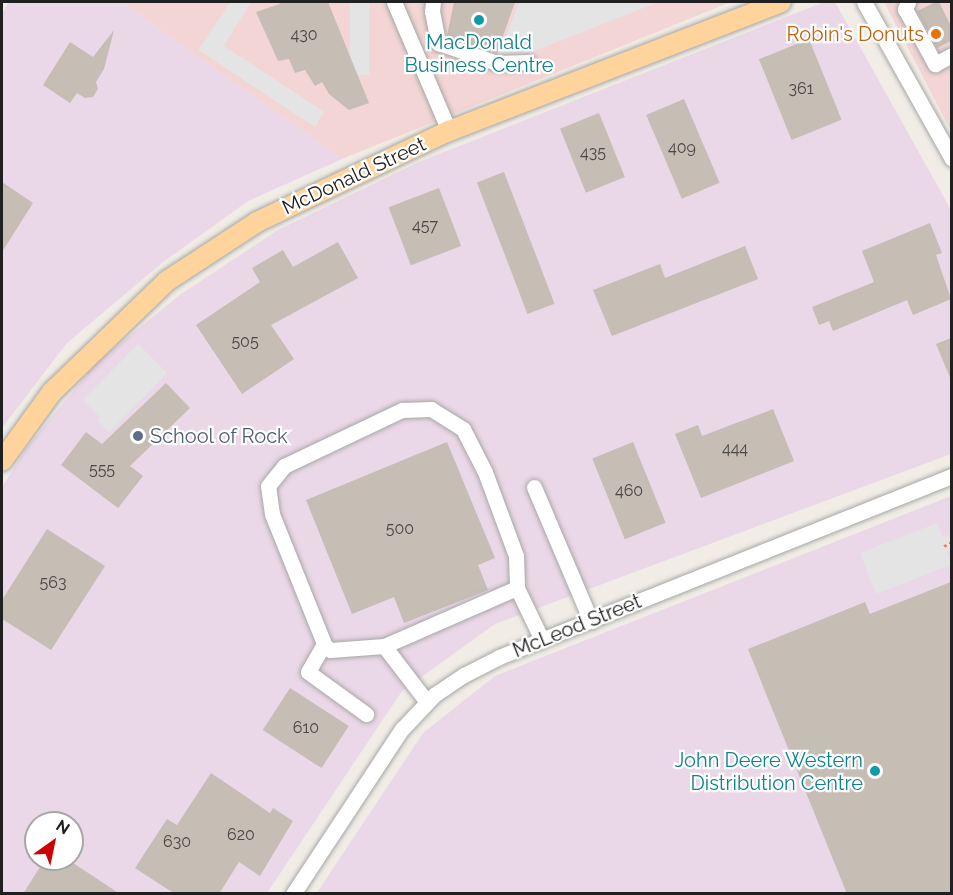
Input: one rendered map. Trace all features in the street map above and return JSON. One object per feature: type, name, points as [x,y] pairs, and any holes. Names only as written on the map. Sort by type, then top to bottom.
[{"type":"main road","name":"McDonald Street","points":[[2,461],[52,392],[167,281],[258,222],[449,131],[781,2]]},
{"type":"street","points":[[393,2],[449,131]]},
{"type":"street","points":[[433,2],[432,11],[438,43],[497,63],[528,62]]},
{"type":"street","points":[[864,2],[951,159]]},
{"type":"street","points":[[908,2],[905,9],[935,64],[951,55]]},
{"type":"street","points":[[518,588],[384,646],[330,650],[324,644],[272,514],[268,486],[284,466],[402,410],[431,409],[463,429],[485,472],[516,556],[518,588],[542,640]]},
{"type":"street","name":"McLeod Street","points":[[293,894],[402,729],[427,702],[464,675],[500,657],[951,476]]},
{"type":"street","points":[[534,487],[591,621]]},
{"type":"street","points":[[324,644],[308,672],[366,714]]},
{"type":"street","points":[[384,646],[427,702]]},
{"type":"path","points":[[944,546],[951,542]]},
{"type":"shaded area","points":[[9,2],[121,2],[342,159],[248,201],[162,263],[67,343],[2,428],[2,13]]},
{"type":"shaded area","points":[[121,2],[731,2],[342,159]]},
{"type":"shaded area","points":[[230,2],[251,2],[224,46],[324,112],[315,127],[198,50]]},
{"type":"shaded area","points":[[350,2],[369,2],[369,75],[350,75]]},
{"type":"shaded area","points":[[519,2],[659,2],[514,59],[499,54]]},
{"type":"shaded area","points":[[824,2],[835,2],[951,210],[951,454],[495,624],[402,691],[267,893],[2,893],[2,487],[27,447],[97,362],[181,294],[278,230],[419,162]]},
{"type":"shaded area","points":[[884,2],[951,2],[951,131]]},
{"type":"shaded area","points":[[138,344],[167,373],[109,433],[97,421],[100,417],[83,400]]},
{"type":"shaded area","points":[[951,496],[951,893],[316,894],[423,733],[495,676]]},
{"type":"shaded area","points":[[937,523],[943,537],[951,534],[951,549],[947,551],[951,565],[876,594],[860,553]]},
{"type":"building","points":[[279,2],[328,2],[369,103],[349,110],[329,94],[322,82],[315,86],[305,70],[295,73],[289,59],[278,61],[256,12],[280,4]]},
{"type":"building","name":"MacDonald Business Centre","points":[[454,2],[515,2],[497,53],[447,36]]},
{"type":"building","name":"Robin's Donuts","points":[[939,2],[951,26],[951,41],[937,48],[917,11]]},
{"type":"building","points":[[114,30],[104,69],[96,82],[98,89],[93,97],[85,98],[77,93],[70,103],[43,85],[70,42],[93,57]]},
{"type":"building","points":[[809,39],[842,120],[792,140],[759,59]]},
{"type":"building","points":[[684,99],[720,183],[682,199],[646,115]]},
{"type":"building","points":[[599,113],[625,177],[586,193],[560,129]]},
{"type":"building","points":[[504,172],[555,304],[527,314],[477,182]]},
{"type":"building","points":[[2,182],[33,203],[2,252]]},
{"type":"building","points":[[439,188],[461,246],[411,265],[389,207]]},
{"type":"building","points":[[930,223],[942,253],[936,255],[951,299],[913,315],[907,300],[833,331],[829,321],[819,325],[812,307],[874,282],[862,251]]},
{"type":"building","points":[[338,242],[358,278],[271,325],[294,359],[242,394],[196,325],[260,282],[252,268],[283,250],[293,267]]},
{"type":"building","points":[[745,246],[758,279],[612,336],[593,290],[660,264],[665,278]]},
{"type":"building","points":[[951,338],[951,380],[936,344]]},
{"type":"building","points":[[166,383],[190,408],[130,466],[143,476],[118,508],[61,465],[86,432],[102,444]]},
{"type":"building","points":[[773,409],[794,461],[701,498],[675,434],[698,425],[702,436]]},
{"type":"building","points":[[447,442],[495,558],[478,565],[488,590],[404,623],[394,597],[352,614],[306,500]]},
{"type":"building","points":[[633,442],[666,523],[625,539],[592,458]]},
{"type":"building","points":[[47,529],[105,566],[51,650],[2,619],[2,600]]},
{"type":"building","name":"John Deere Western Distribution Centre","points":[[951,582],[951,894],[847,894],[748,649],[865,602],[870,614]]},
{"type":"building","points":[[290,688],[349,726],[321,768],[263,730]]},
{"type":"building","points":[[211,773],[270,813],[273,808],[293,821],[260,876],[239,862],[219,894],[175,894],[135,868],[167,819],[177,825]]},
{"type":"building","points":[[84,870],[120,894],[23,894],[37,871]]},
{"type":"place","name":"MacDonald Business Centre","points":[[479,20]]},
{"type":"place","name":"Robin's Donuts","points":[[936,34]]},
{"type":"place","name":"School of Rock","points":[[138,436]]},
{"type":"place","name":"John Deere Western Distribution Centre","points":[[875,771]]}]
